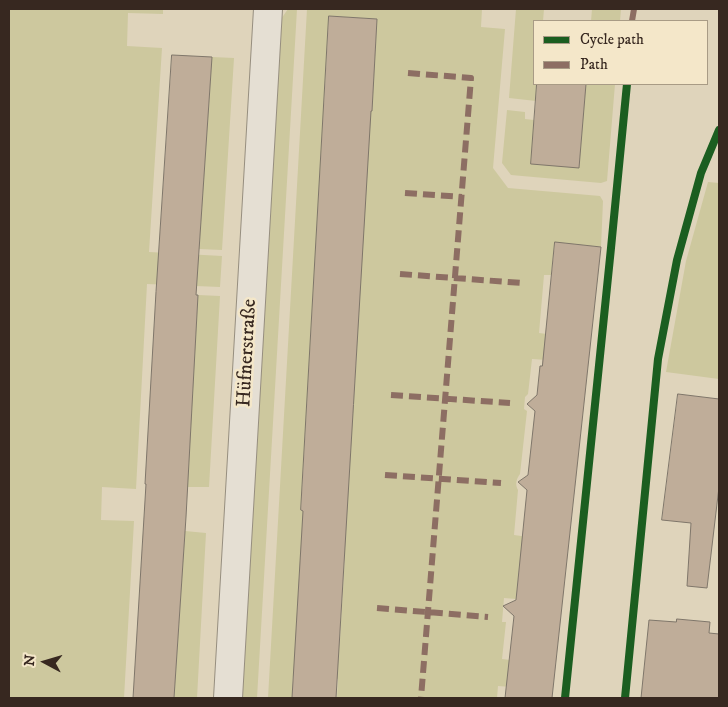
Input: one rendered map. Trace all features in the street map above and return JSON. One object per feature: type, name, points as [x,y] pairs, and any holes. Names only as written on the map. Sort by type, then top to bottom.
[{"type":"street","name":"Hüfnerstraße","points":[[228,698],[268,9]]},
{"type":"shaded area","points":[[9,9],[163,9],[163,14],[128,13],[127,46],[162,48],[149,252],[222,256],[220,287],[147,284],[136,489],[102,487],[101,520],[134,521],[124,698],[9,698]]},
{"type":"shaded area","points":[[288,9],[297,9],[257,698],[242,698],[281,19]]},
{"type":"shaded area","points":[[307,9],[482,9],[481,27],[505,29],[493,168],[508,188],[600,196],[603,201],[601,247],[555,243],[551,275],[544,275],[539,333],[563,336],[561,361],[532,359],[528,394],[525,397],[524,409],[527,411],[520,474],[516,482],[518,490],[514,535],[542,539],[538,572],[519,570],[516,599],[504,598],[502,622],[506,622],[502,659],[528,662],[525,688],[498,686],[497,698],[337,698],[338,679],[293,676],[292,698],[268,698]],"holes":[[[329,16],[377,19],[372,111],[324,108]],[[311,349],[357,352],[346,513],[301,510]],[[301,553],[345,555],[340,639],[296,637]]]},
{"type":"shaded area","points":[[516,9],[544,9],[543,20],[533,20],[533,85],[537,85],[536,101],[509,98]]},
{"type":"shaded area","points":[[592,9],[621,9],[620,20],[591,20]]},
{"type":"shaded area","points":[[212,57],[234,58],[222,250],[199,249]]},
{"type":"shaded area","points":[[586,85],[615,85],[607,181],[601,183],[511,175],[502,163],[507,110],[525,112],[525,119],[534,120],[579,167]]},
{"type":"shaded area","points":[[708,182],[719,183],[719,379],[666,372],[686,261]]},
{"type":"shaded area","points":[[198,295],[220,296],[209,487],[187,487]]},
{"type":"shaded area","points":[[185,531],[206,533],[197,698],[174,698]]},
{"type":"building","points":[[329,16],[377,19],[336,698],[292,698],[303,511],[301,510]]},
{"type":"building","points":[[172,55],[212,57],[196,295],[198,295],[186,517],[174,698],[133,698],[156,292]]},
{"type":"building","points":[[537,85],[586,85],[579,168],[531,164]]},
{"type":"building","points":[[555,242],[601,247],[552,698],[505,698],[514,616],[503,606],[516,600],[527,490],[518,482],[528,475],[535,411],[527,404],[537,395],[540,366],[542,366]]},
{"type":"building","points":[[678,394],[719,399],[719,487],[707,588],[687,586],[691,523],[662,520]]},
{"type":"building","points":[[677,619],[710,622],[709,633],[719,634],[719,698],[641,698],[649,620],[676,622]]},
{"type":"marked path","points":[[632,20],[634,9]]},
{"type":"marked path","points":[[408,73],[471,78],[421,698]]},
{"type":"marked path","points":[[405,193],[462,197]]},
{"type":"marked path","points":[[400,274],[522,283]]},
{"type":"marked path","points":[[391,395],[510,403]]},
{"type":"marked path","points":[[385,475],[501,483]]},
{"type":"marked path","points":[[377,608],[488,617]]},
{"type":"cycle path","points":[[565,698],[627,85]]},
{"type":"cycle path","points":[[625,698],[658,359],[677,260],[701,173],[719,130]]}]
